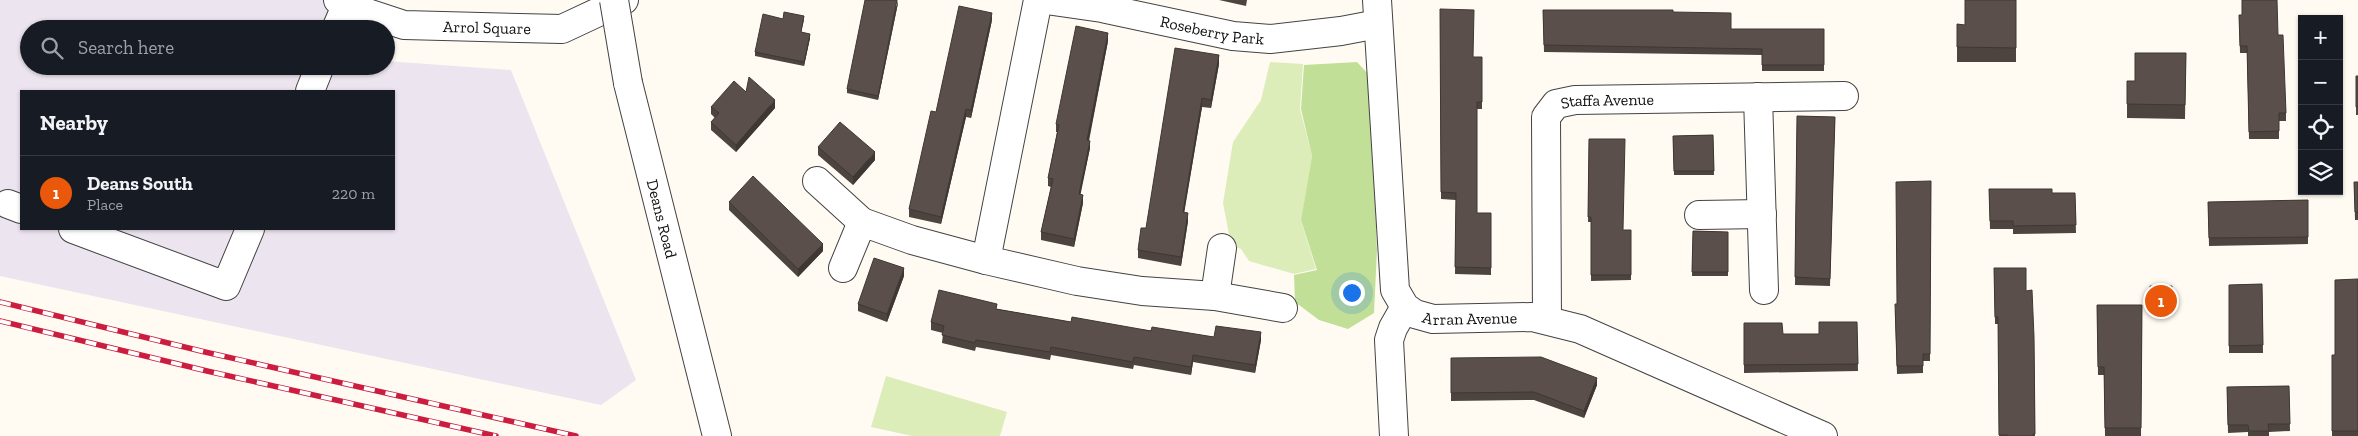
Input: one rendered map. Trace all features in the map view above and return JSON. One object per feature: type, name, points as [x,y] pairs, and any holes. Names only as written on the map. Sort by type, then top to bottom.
[{"type":"street","name":"Deans Road","points":[[614,0],[628,83],[717,436]]},
{"type":"street","name":"Arrol Square","points":[[395,24],[404,26],[562,28],[624,0]]},
{"type":"street","points":[[986,260],[1038,0]]},
{"type":"street","name":"Roseberry Park","points":[[1046,0],[1102,8],[1233,36],[1270,39],[1341,32],[1377,12]]},
{"type":"street","name":"Arrol Square","points":[[340,12],[377,20]]},
{"type":"street","name":"Arran Avenue","points":[[1377,12],[1396,290],[1405,307],[1415,314],[1433,319],[1532,317],[1580,329],[1824,436]]},
{"type":"street","points":[[310,90],[316,75]]},
{"type":"street","name":"Staffa Avenue","points":[[1547,320],[1546,117],[1556,104],[1575,100],[1844,96]]},
{"type":"street","points":[[1758,97],[1764,290]]},
{"type":"street","points":[[817,181],[862,222],[912,240],[986,260],[1077,280],[1133,289],[1215,296],[1283,308]]},
{"type":"street","points":[[1699,215],[1762,214]]},
{"type":"street","points":[[843,268],[862,222]]},
{"type":"street","points":[[77,230],[226,286],[250,230]]},
{"type":"street","points":[[1215,296],[1222,248]]},
{"type":"street","points":[[1394,436],[1390,340],[1393,328],[1405,307]]},
{"type":"shaded area","points":[[0,0],[364,0],[363,20],[20,20],[20,75],[395,75],[395,62],[511,70],[636,380],[601,405],[0,276]]},
{"type":"green space","points":[[1270,62],[1303,64],[1300,109],[1312,156],[1301,221],[1316,269],[1294,274],[1249,261],[1241,249],[1231,245],[1223,203],[1233,142],[1261,100]]},
{"type":"green space","points":[[1357,62],[1370,76],[1377,250],[1374,313],[1348,329],[1319,320],[1295,302],[1294,275],[1317,270],[1301,220],[1312,156],[1301,109],[1304,65]]},
{"type":"green space","points":[[886,376],[1007,412],[1000,436],[912,436],[871,427]]},
{"type":"building","points":[[865,0],[897,0],[878,96],[847,89]]},
{"type":"building","points":[[1965,0],[2016,0],[2016,48],[1957,47],[1957,24],[1965,25]]},
{"type":"building","points":[[2242,0],[2277,0],[2278,35],[2283,35],[2286,113],[2279,113],[2279,131],[2249,132],[2247,46],[2240,46],[2239,15],[2242,15]]},
{"type":"building","points":[[959,6],[992,13],[971,110],[966,109],[941,217],[909,209],[931,111],[936,112]]},
{"type":"building","points":[[1440,9],[1474,10],[1473,57],[1482,57],[1482,102],[1477,102],[1477,213],[1491,213],[1491,268],[1455,267],[1456,193],[1441,192]]},
{"type":"building","points":[[1543,10],[1673,10],[1673,12],[1731,13],[1731,29],[1824,29],[1824,65],[1762,65],[1762,49],[1544,45]]},
{"type":"building","points":[[784,12],[804,16],[801,32],[810,34],[804,62],[755,52],[763,14],[783,19]]},
{"type":"building","points":[[1076,26],[1108,33],[1087,140],[1090,141],[1079,194],[1083,195],[1074,239],[1041,232],[1053,179],[1048,178],[1059,125],[1056,124]]},
{"type":"building","points":[[1175,48],[1219,55],[1211,100],[1202,98],[1183,212],[1188,213],[1181,257],[1138,250],[1141,228],[1146,228]]},
{"type":"building","points":[[2135,53],[2186,53],[2185,105],[2127,104],[2127,81],[2135,81]]},
{"type":"building","points":[[2356,76],[2358,76],[2358,107],[2356,107]]},
{"type":"building","points":[[749,77],[775,100],[736,145],[711,122],[719,113],[711,107],[734,81],[746,92]]},
{"type":"building","points":[[1797,116],[1835,117],[1830,279],[1795,277]]},
{"type":"building","points":[[840,122],[875,152],[853,177],[818,147]]},
{"type":"building","points":[[1713,135],[1714,171],[1674,171],[1673,136]]},
{"type":"building","points":[[1589,139],[1625,139],[1623,230],[1631,230],[1631,275],[1591,275],[1591,217],[1588,217]]},
{"type":"building","points":[[753,176],[823,244],[798,269],[729,202]]},
{"type":"building","points":[[1931,181],[1930,354],[1923,354],[1923,366],[1897,366],[1895,304],[1897,304],[1896,182]]},
{"type":"building","points":[[2354,182],[2358,182],[2358,212],[2355,212]]},
{"type":"building","points":[[1989,189],[2052,189],[2052,193],[2075,193],[2076,225],[2013,226],[2013,221],[1990,221]]},
{"type":"building","points":[[2308,200],[2308,237],[2209,238],[2208,202]]},
{"type":"building","points":[[1693,231],[1728,232],[1728,272],[1692,272]]},
{"type":"building","points":[[874,258],[904,268],[887,314],[858,304]]},
{"type":"building","points":[[1994,268],[2026,268],[2026,291],[2032,290],[2035,434],[2033,436],[1999,435],[1998,317],[1995,317]]},
{"type":"building","points":[[2358,279],[2358,431],[2332,431],[2332,355],[2335,355],[2335,280]]},
{"type":"building","points":[[2262,284],[2263,345],[2229,346],[2229,285]]},
{"type":"building","points":[[2150,286],[2172,286],[2172,308],[2151,308]]},
{"type":"building","points":[[939,290],[997,304],[996,309],[1071,322],[1072,317],[1151,331],[1152,327],[1214,337],[1216,326],[1261,332],[1255,365],[1193,355],[1191,367],[1134,357],[1133,362],[1051,347],[1050,352],[976,340],[975,343],[942,335],[944,326],[931,322]]},
{"type":"building","points":[[2097,305],[2142,305],[2141,428],[2105,428],[2104,367],[2098,367]]},
{"type":"building","points":[[1819,322],[1857,322],[1858,364],[1744,365],[1744,323],[1782,323],[1783,334],[1819,334]]},
{"type":"building","points":[[1541,357],[1597,378],[1584,411],[1534,392],[1451,393],[1451,358]]},
{"type":"building","points":[[2289,386],[2290,424],[2268,424],[2269,431],[2249,431],[2248,425],[2228,425],[2227,387]]},
{"type":"railway","points":[[0,302],[205,352],[576,436]]},
{"type":"railway","points":[[0,321],[207,371],[496,436]]},
{"type":"place","name":"Deans South","points":[[2161,301]]}]
